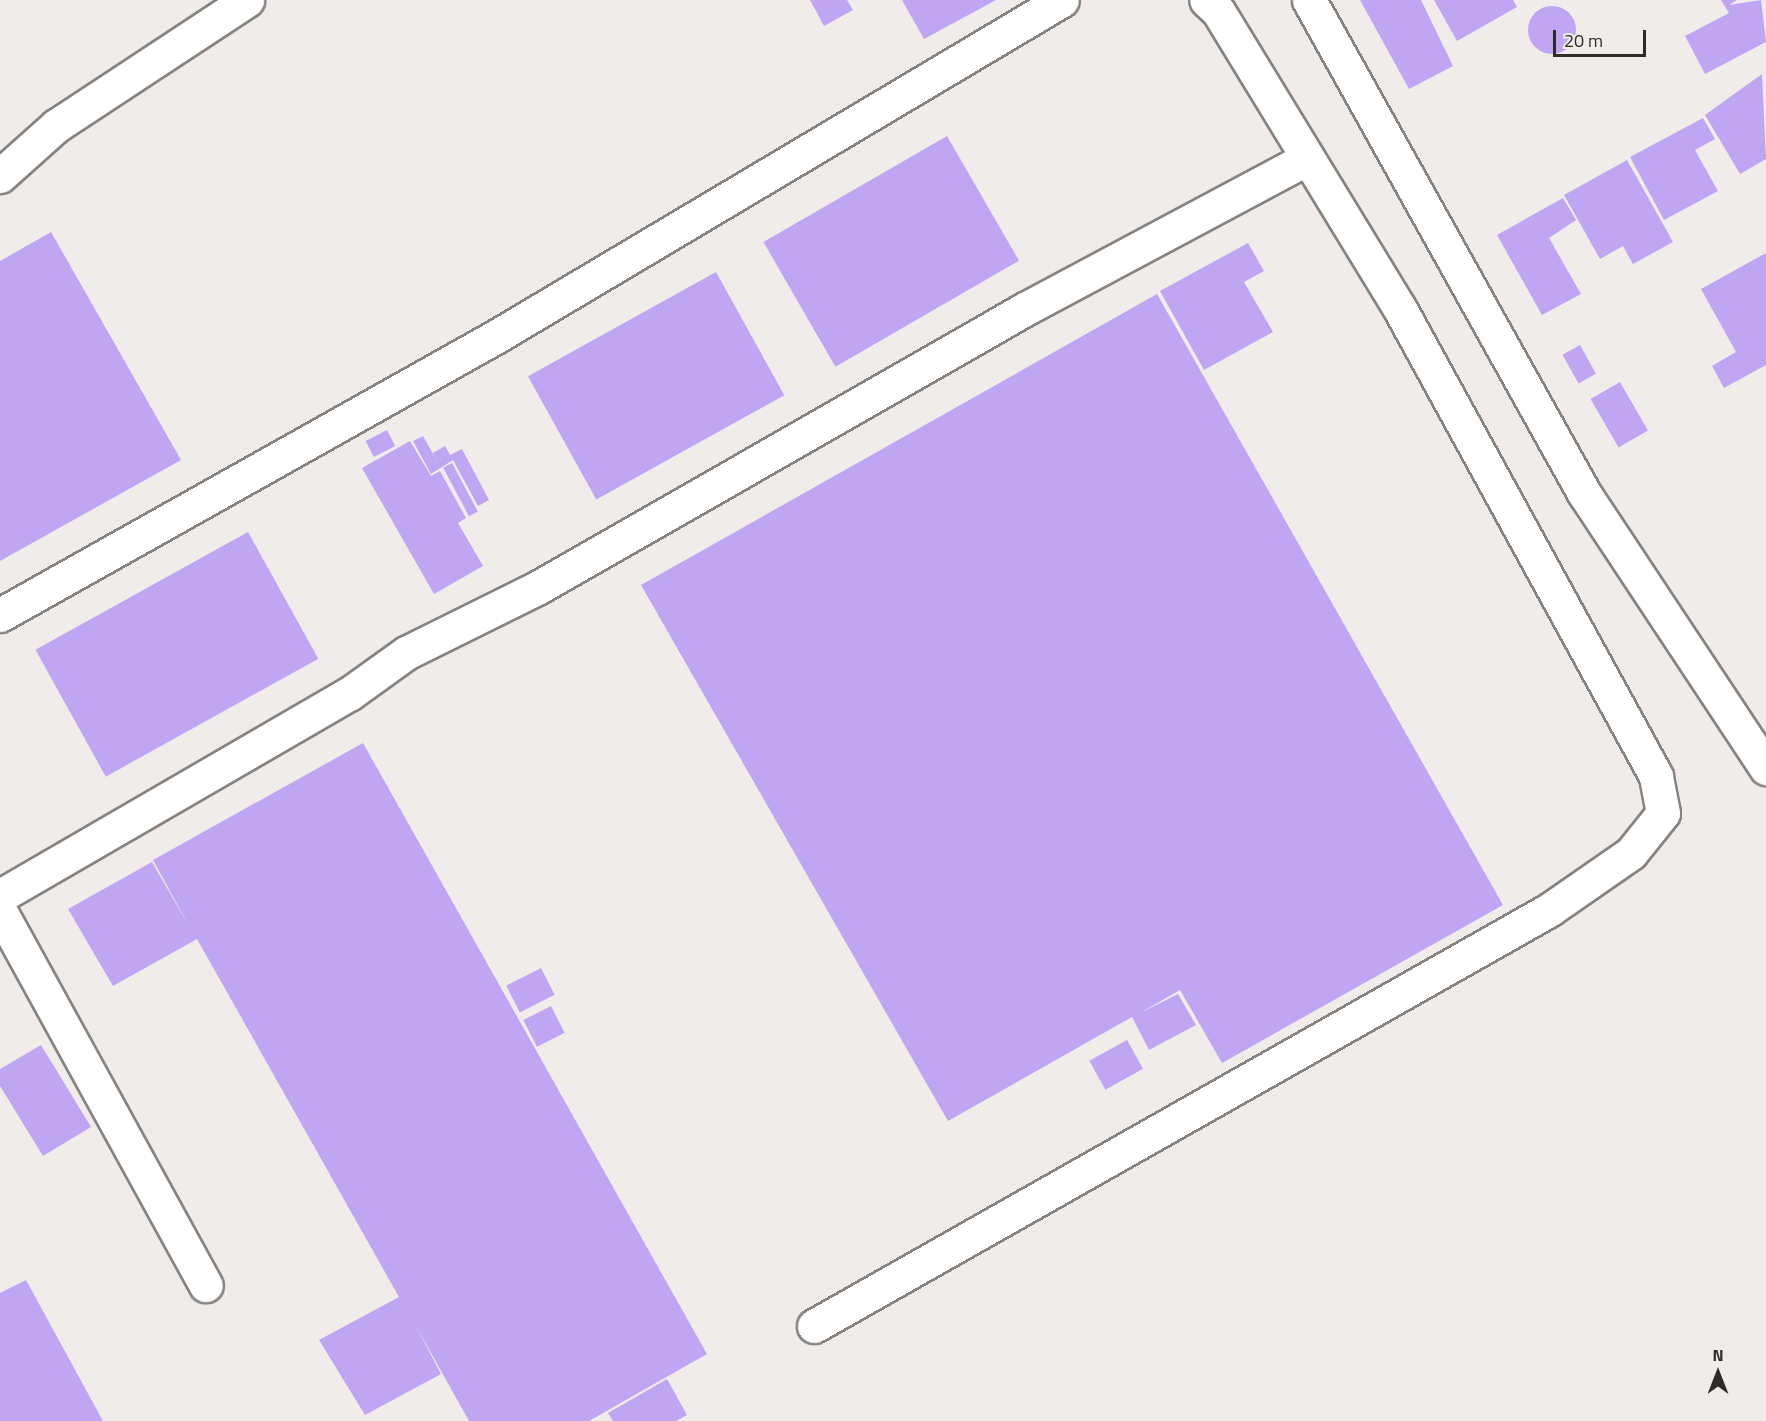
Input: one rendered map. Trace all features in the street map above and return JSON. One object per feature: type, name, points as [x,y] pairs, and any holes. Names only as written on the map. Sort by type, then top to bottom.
[{"type":"lane","points":[[0,176],[56,126],[247,0]]},
{"type":"lane","points":[[0,615],[497,336],[1062,0]]},
{"type":"lane","points":[[814,1326],[1549,910],[1631,853],[1664,813],[1656,776],[1591,656],[1505,509],[1400,309],[1306,159],[1218,11],[1206,0]]},
{"type":"lane","points":[[1309,0],[1584,493],[1766,768]]},
{"type":"lane","points":[[0,896],[349,694],[406,653],[539,587],[1025,309],[1306,159]]},
{"type":"lane","points":[[0,911],[206,1285]]},
{"type":"building","points":[[810,0],[847,0],[853,10],[824,26]]},
{"type":"building","points":[[902,0],[996,0],[924,39]]},
{"type":"building","points":[[1360,0],[1421,0],[1453,66],[1409,89]]},
{"type":"building","points":[[1434,0],[1513,0],[1517,7],[1457,41]]},
{"type":"building","points":[[1721,0],[1737,0],[1729,5],[1761,0],[1766,42],[1705,74],[1685,36],[1729,13]]},
{"type":"building","points":[[1547,6],[1557,6],[1572,16],[1576,30],[1575,39],[1566,50],[1557,54],[1547,54],[1532,44],[1528,35],[1528,25],[1538,10]]},
{"type":"building","points":[[1762,74],[1766,159],[1740,174],[1705,115]]},
{"type":"building","points":[[1703,118],[1715,139],[1695,150],[1718,191],[1664,220],[1630,157]]},
{"type":"building","points":[[947,136],[1019,261],[835,367],[763,242]]},
{"type":"building","points":[[1627,160],[1673,242],[1633,264],[1623,246],[1600,259],[1564,195]]},
{"type":"building","points":[[1563,198],[1576,220],[1549,238],[1581,294],[1542,315],[1497,235]]},
{"type":"building","points":[[51,232],[181,460],[0,561],[0,261]]},
{"type":"building","points":[[1248,243],[1264,271],[1244,282],[1273,332],[1204,370],[1160,291]]},
{"type":"building","points":[[1766,253],[1766,365],[1724,388],[1712,366],[1736,352],[1701,289]]},
{"type":"building","points":[[716,272],[784,395],[596,500],[528,376]]},
{"type":"building","points":[[1157,294],[1503,905],[1222,1063],[1180,990],[1140,1013],[1178,994],[1196,1025],[1149,1050],[1132,1017],[948,1121],[641,585]]},
{"type":"building","points":[[1580,345],[1596,374],[1579,384],[1563,355]]},
{"type":"building","points":[[1620,382],[1648,430],[1619,447],[1591,399]]},
{"type":"building","points":[[387,430],[395,446],[374,457],[366,441]]},
{"type":"building","points":[[423,436],[437,461],[433,453],[445,446],[450,455],[462,449],[489,500],[478,506],[453,460],[431,474],[413,441]]},
{"type":"building","points":[[410,441],[431,476],[440,471],[466,518],[458,523],[483,566],[434,594],[362,468]]},
{"type":"building","points":[[452,463],[478,512],[469,516],[443,468]]},
{"type":"building","points":[[248,532],[318,659],[106,777],[35,650]]},
{"type":"building","points":[[363,743],[707,1354],[589,1421],[469,1421],[416,1326],[441,1374],[365,1415],[319,1340],[399,1297],[197,939],[113,986],[68,909],[152,862],[189,926],[153,860]]},
{"type":"building","points":[[541,968],[555,995],[520,1012],[506,986]]},
{"type":"building","points":[[551,1006],[565,1033],[537,1047],[523,1020]]},
{"type":"building","points":[[1127,1040],[1143,1069],[1105,1090],[1089,1061]]},
{"type":"building","points":[[41,1045],[91,1127],[43,1156],[0,1086],[0,1069]]},
{"type":"building","points":[[26,1280],[103,1421],[0,1421],[0,1293]]},
{"type":"building","points":[[667,1379],[687,1415],[676,1421],[613,1421],[608,1413]]}]
